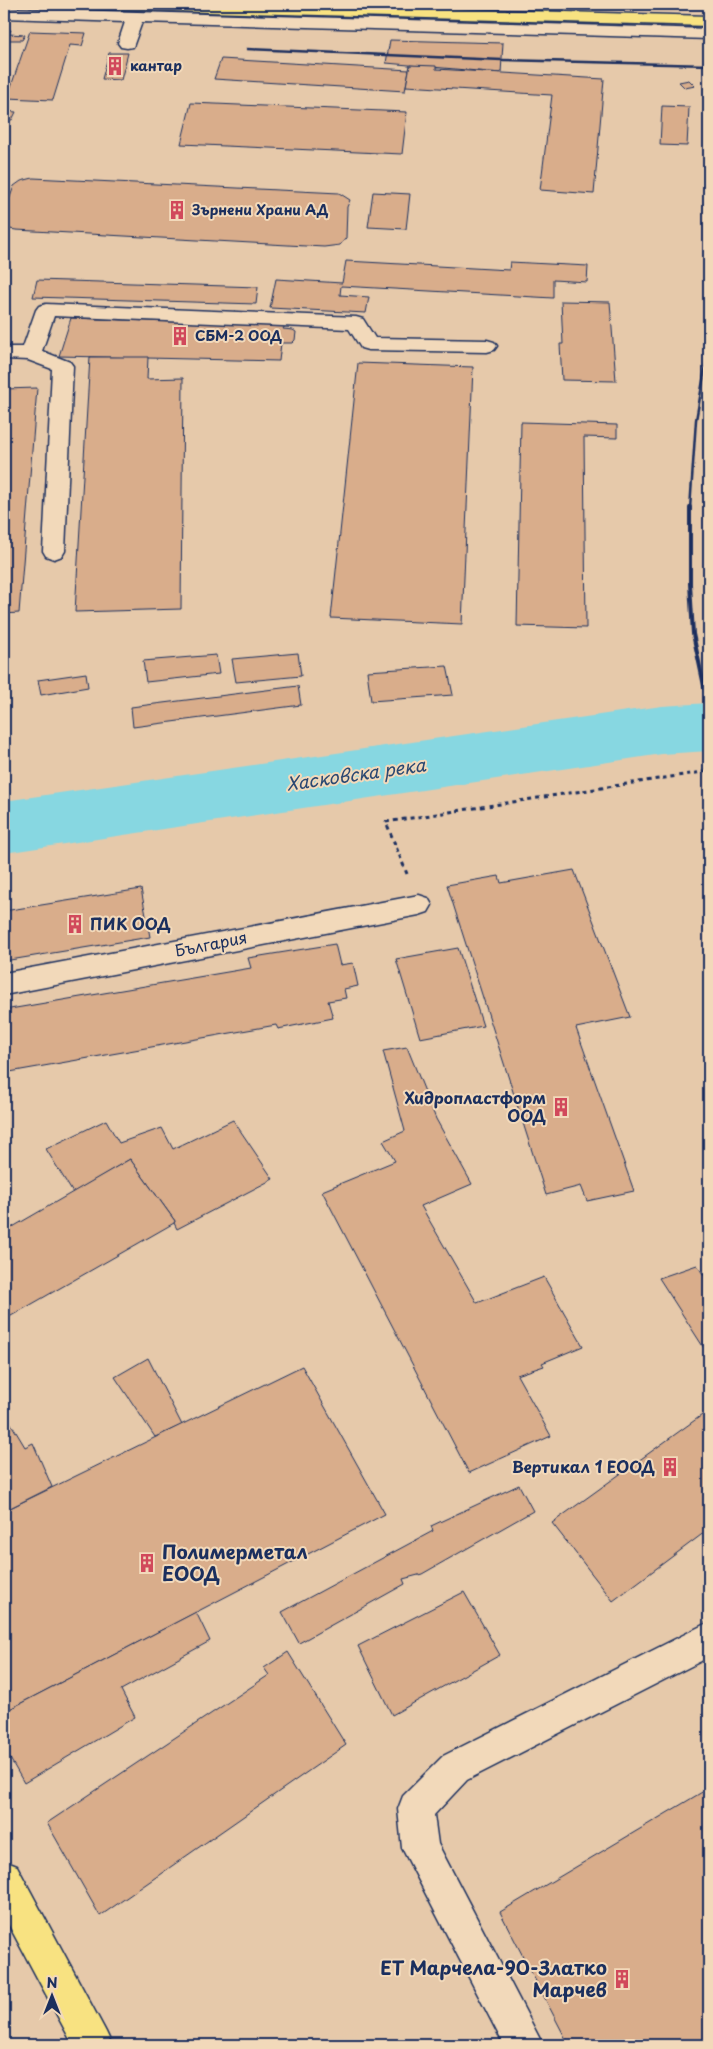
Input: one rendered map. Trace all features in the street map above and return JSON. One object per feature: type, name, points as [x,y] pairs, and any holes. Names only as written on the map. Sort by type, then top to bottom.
[{"type":"main road","points":[[102,4],[709,22]]},
{"type":"main road","points":[[4,1879],[94,2045]]},
{"type":"street","points":[[4,13],[709,34]]},
{"type":"street","points":[[126,43],[135,17]]},
{"type":"street","points":[[31,354],[46,310],[356,323],[368,344],[487,346]]},
{"type":"street","points":[[4,354],[31,354],[63,366],[54,550]]},
{"type":"street","name":"България","points":[[4,984],[419,905]]},
{"type":"street","points":[[524,2045],[420,1848],[416,1809],[455,1768],[709,1639]]},
{"type":"path","points":[[419,905],[386,822],[709,771]]},
{"type":"shaded area","points":[[4,4],[709,4],[709,2045],[4,2045]]},
{"type":"building","points":[[4,30],[11,30],[9,34],[25,35],[22,40],[6,40],[4,46]]},
{"type":"building","points":[[30,31],[86,33],[82,46],[70,45],[53,100],[7,98]]},
{"type":"building","points":[[390,40],[503,43],[501,73],[386,63]]},
{"type":"building","name":"кантар","points":[[109,53],[128,53],[121,80],[102,79]]},
{"type":"building","points":[[221,59],[409,70],[405,91],[214,79]]},
{"type":"building","points":[[410,65],[436,66],[436,69],[604,79],[594,194],[540,190],[552,95],[406,86]]},
{"type":"building","points":[[689,80],[695,86],[685,88],[679,82]]},
{"type":"building","points":[[191,103],[407,112],[402,154],[181,144]]},
{"type":"building","points":[[662,106],[689,107],[687,146],[660,145]]},
{"type":"building","points":[[4,111],[16,112],[12,120],[4,119]]},
{"type":"building","name":"Зърнени Храни АД","points":[[33,178],[339,193],[350,200],[347,207],[346,238],[340,245],[324,247],[4,228],[4,214],[14,186],[21,181]]},
{"type":"building","name":"Зърнени Храни АД","points":[[373,192],[410,194],[406,229],[368,227]]},
{"type":"building","name":"Зърнени Храни АД","points":[[346,261],[509,270],[510,262],[588,266],[587,282],[553,280],[553,298],[341,286],[340,295],[369,297],[366,313],[270,308],[276,279],[342,283]]},
{"type":"building","points":[[37,280],[258,287],[256,304],[33,297]]},
{"type":"building","points":[[561,301],[610,302],[616,381],[562,380],[560,344],[563,344]]},
{"type":"building","name":"СБМ-2 ООД","points":[[71,318],[285,326],[283,329],[296,332],[295,340],[292,343],[281,343],[279,361],[59,356]]},
{"type":"building","points":[[90,357],[148,357],[147,379],[183,378],[181,609],[75,612]]},
{"type":"building","points":[[358,363],[473,367],[462,624],[331,618]]},
{"type":"building","points":[[37,388],[19,613],[4,614],[4,389]]},
{"type":"building","points":[[521,422],[617,425],[617,438],[584,437],[586,628],[517,626]]},
{"type":"building","points":[[298,653],[301,676],[236,682],[232,659]]},
{"type":"building","points":[[216,655],[219,674],[146,682],[143,661]]},
{"type":"building","points":[[447,666],[453,695],[371,701],[367,671]]},
{"type":"building","points":[[86,673],[88,687],[41,695],[38,680]]},
{"type":"building","points":[[298,686],[301,705],[133,727],[131,707]]},
{"type":"building","name":"Хидропластформ ООД","points":[[574,870],[630,1017],[576,1028],[634,1191],[587,1201],[581,1186],[546,1195],[447,885],[499,876],[501,883]]},
{"type":"building","name":"ПИК ООД","points":[[141,889],[150,937],[4,961],[4,911]]},
{"type":"building","points":[[335,944],[340,965],[353,963],[358,986],[344,989],[346,998],[328,1001],[333,1018],[278,1029],[276,1025],[4,1073],[4,1010],[251,968],[248,958]]},
{"type":"building","points":[[458,948],[483,1026],[420,1038],[396,959]]},
{"type":"building","points":[[407,1047],[436,1119],[472,1184],[421,1206],[477,1303],[544,1277],[583,1346],[542,1363],[544,1366],[517,1375],[551,1436],[469,1473],[322,1191],[395,1161],[383,1141],[405,1131],[383,1051]]},
{"type":"building","points":[[106,1120],[119,1143],[162,1128],[173,1149],[233,1120],[273,1179],[177,1229],[175,1221],[130,1159],[73,1193],[46,1149]]},
{"type":"building","points":[[130,1159],[175,1221],[174,1223],[4,1320],[4,1232]]},
{"type":"building","points":[[697,1265],[709,1283],[709,1346],[704,1348],[659,1278]]},
{"type":"building","points":[[148,1358],[182,1425],[155,1437],[115,1377]]},
{"type":"building","name":"Полимерметал ЕООД","points":[[302,1366],[385,1514],[4,1712],[4,1511]]},
{"type":"building","name":"Вертикал 1 ЕООД","points":[[709,1410],[709,1529],[613,1601],[552,1523]]},
{"type":"building","points":[[4,1412],[25,1447],[33,1443],[52,1487],[4,1511]]},
{"type":"building","points":[[519,1485],[533,1511],[422,1574],[403,1579],[405,1584],[299,1643],[282,1612],[433,1531],[431,1526]]},
{"type":"building","points":[[464,1592],[500,1655],[392,1715],[358,1646]]},
{"type":"building","name":"Полимерметал ЕООД","points":[[196,1612],[210,1641],[121,1690],[135,1717],[24,1783],[4,1748],[4,1712]]},
{"type":"building","points":[[288,1652],[346,1745],[100,1916],[47,1823],[269,1675],[264,1668]]},
{"type":"building","name":"ЕТ Марчела-90-Златко Марчев","points":[[709,1788],[709,2045],[569,2045],[500,1912]]},
{"type":"waterway","name":"Хасковска река","points":[[4,827],[662,730],[709,727]]},
{"type":"railway","points":[[247,49],[502,60],[709,65]]},
{"type":"railway","points":[[690,509],[696,420],[709,346]]},
{"type":"railway","points":[[690,509],[690,584],[693,634],[709,709]]},
{"type":"place","name":"кантар","points":[[115,66]]},
{"type":"place","name":"Зърнени Храни АД","points":[[177,210]]},
{"type":"place","name":"СБМ-2 ООД","points":[[180,336]]},
{"type":"place","name":"ПИК ООД","points":[[75,924]]},
{"type":"place","name":"Хидропластформ ООД","points":[[561,1107]]},
{"type":"place","name":"Вертикал 1 ЕООД","points":[[670,1467]]},
{"type":"place","name":"Полимерметал ЕООД","points":[[147,1563]]},
{"type":"place","name":"ЕТ Марчела-90-Златко Марчев","points":[[622,1979]]}]
